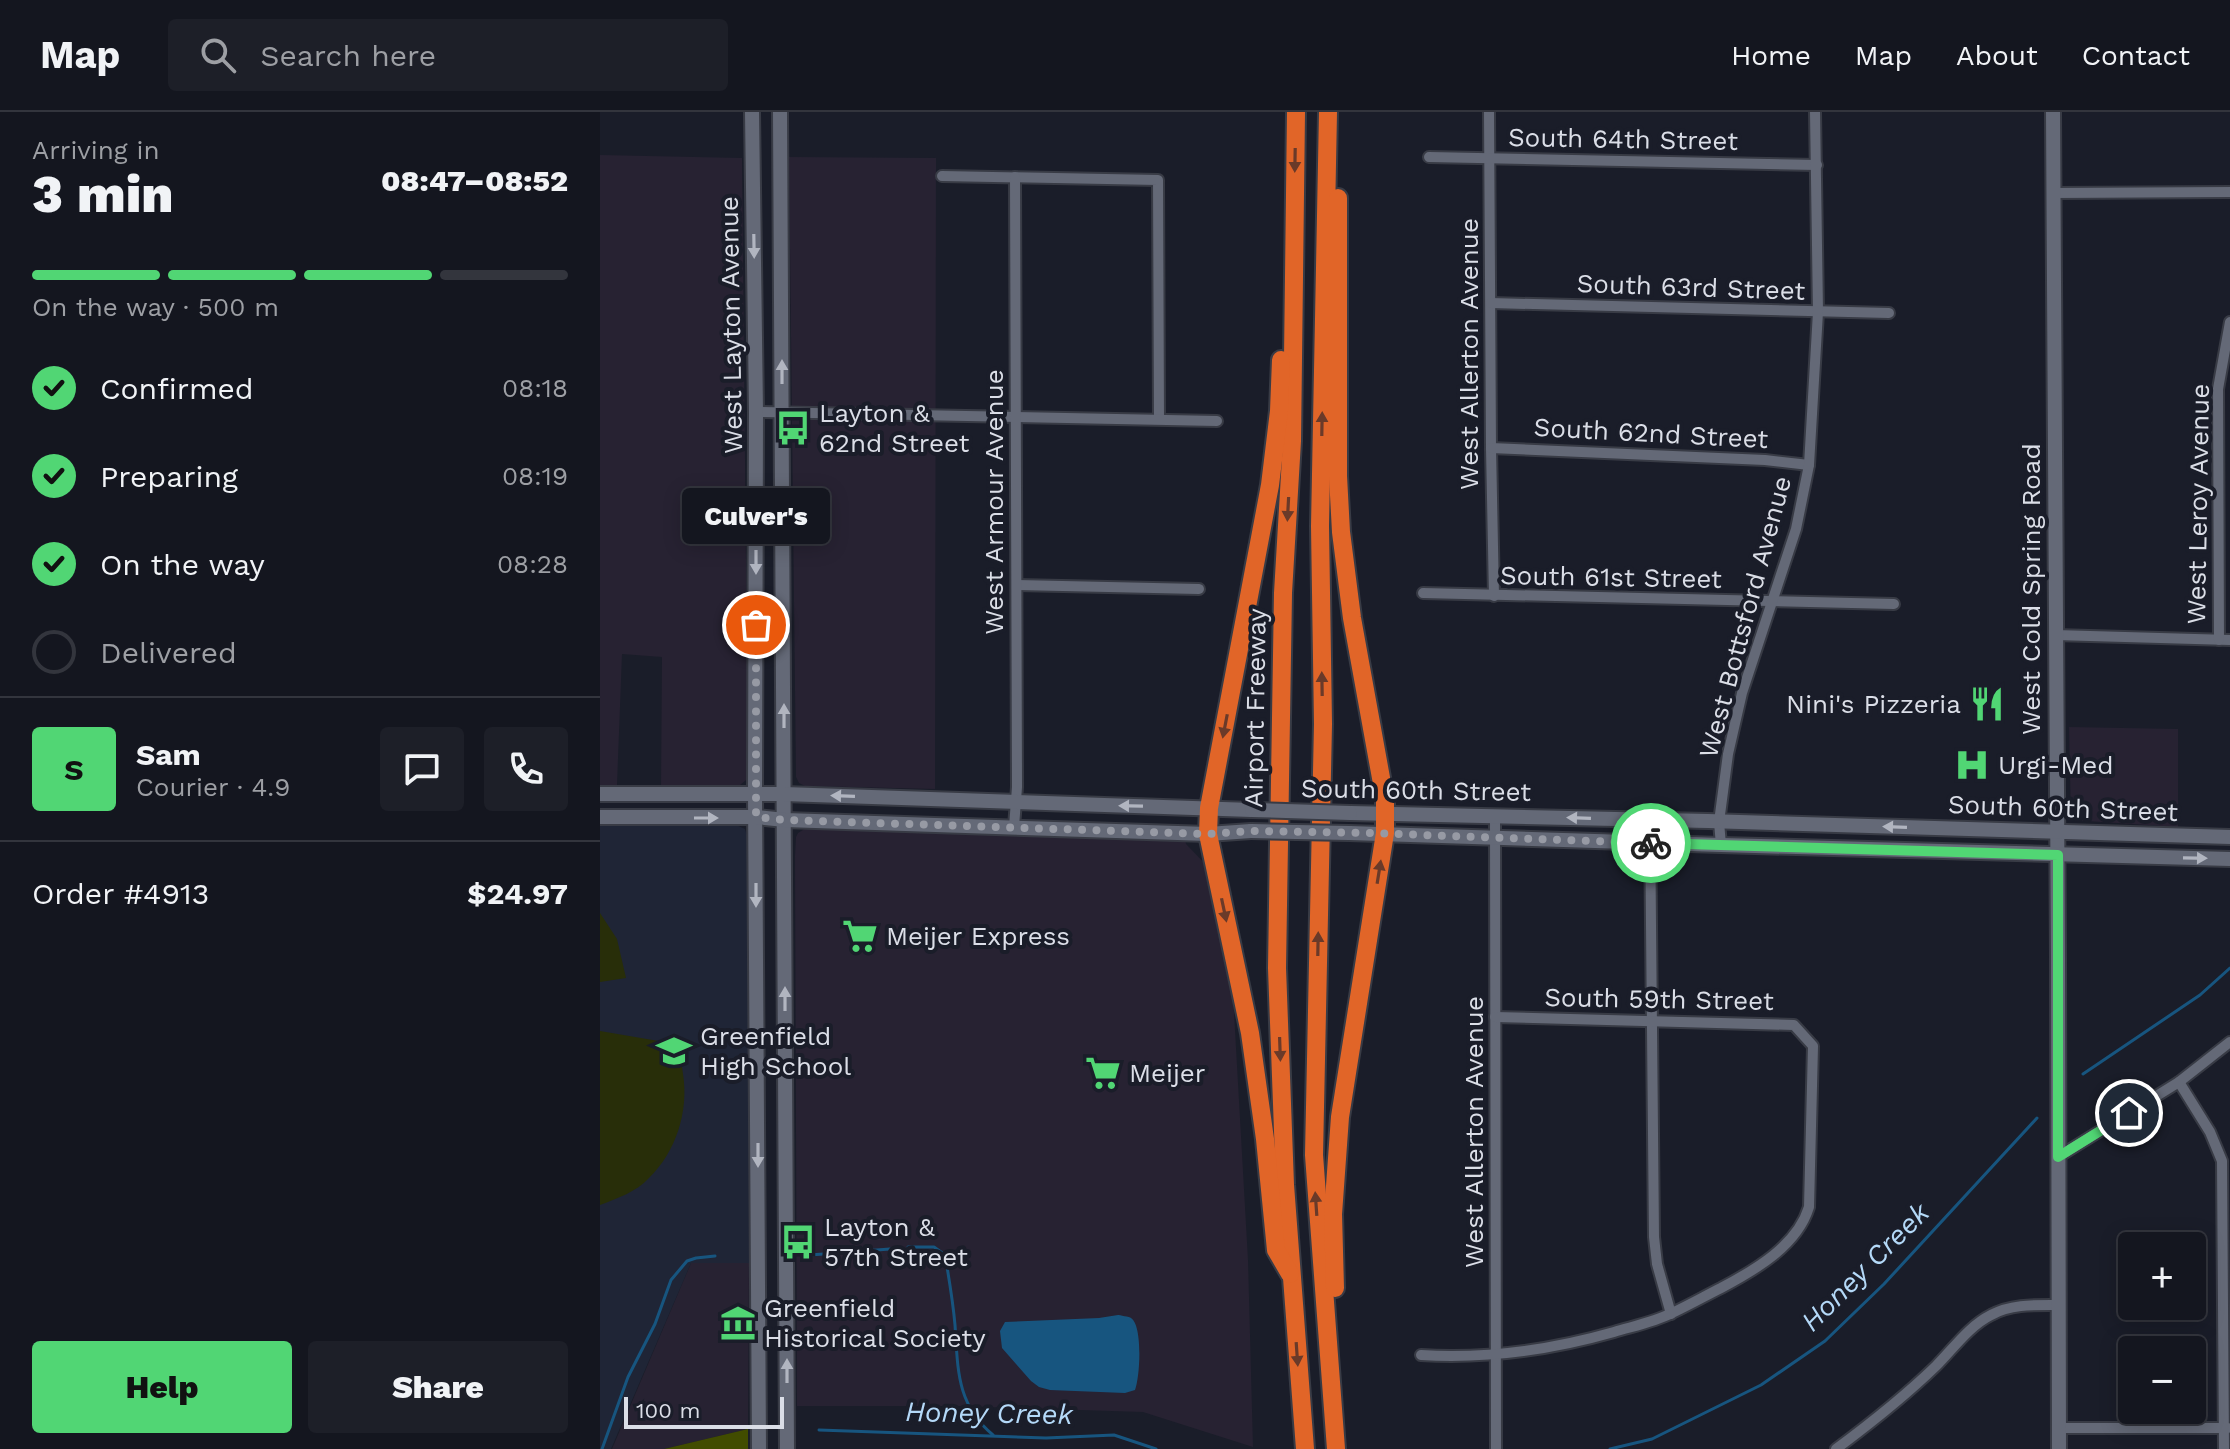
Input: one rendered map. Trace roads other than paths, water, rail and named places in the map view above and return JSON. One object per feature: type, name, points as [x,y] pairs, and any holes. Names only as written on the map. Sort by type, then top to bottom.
[{"type":"highway","name":"Airport Freeway","points":[[1296,112],[1292,441],[1283,593],[1277,968],[1284,1156],[1305,1449]]},
{"type":"highway","points":[[1328,112],[1320,526],[1323,724],[1314,1155],[1337,1449]]},
{"type":"highway","points":[[1327,147],[1339,179],[1338,476],[1341,532],[1352,618],[1385,800],[1385,833],[1340,1117],[1334,1185],[1333,1243],[1346,1424],[1337,1449]]},
{"type":"highway","points":[[1291,1276],[1276,1250],[1250,1033],[1208,834],[1209,808],[1270,485],[1279,398],[1283,235],[1295,207]]},
{"type":"main road","name":"West Layton Avenue","points":[[752,112],[756,412],[759,1449]]},
{"type":"main road","name":"West Layton Avenue","points":[[780,112],[787,1449]]},
{"type":"main road","name":"West Cold Spring Road","points":[[2053,112],[2059,1449]]},
{"type":"main road","name":"South 60th Street","points":[[600,794],[784,794],[2230,837]]},
{"type":"main road","points":[[669,794],[670,818]]},
{"type":"main road","points":[[890,798],[890,823]]},
{"type":"main road","name":"South 60th Street","points":[[600,817],[756,817],[1208,834],[1251,831],[1385,833],[2230,859]]},
{"type":"main road","points":[[2128,856],[2139,849],[2159,849],[2163,835]]},
{"type":"street","name":"West Allerton Avenue","points":[[1489,112],[1494,596]]},
{"type":"street","name":"West Bottsford Avenue","points":[[1721,845],[1719,822],[1728,754],[1742,693],[1796,529],[1809,465],[1818,312],[1815,112]]},
{"type":"street","name":"South 64th Street","points":[[1429,157],[1817,165]]},
{"type":"street","points":[[942,176],[1158,180],[1159,419]]},
{"type":"street","name":"West Armour Avenue","points":[[1014,827],[1017,787],[1015,177]]},
{"type":"street","points":[[2053,193],[2230,192]]},
{"type":"street","name":"South 63rd Street","points":[[1491,303],[1889,313]]},
{"type":"street","name":"West Leroy Avenue","points":[[2225,640],[2218,389],[2230,322]]},
{"type":"street","points":[[756,412],[1217,421]]},
{"type":"street","name":"South 62nd Street","points":[[1491,448],[1765,460],[1809,465]]},
{"type":"street","points":[[1017,585],[1199,589]]},
{"type":"street","name":"South 61st Street","points":[[1423,593],[1894,604]]},
{"type":"street","points":[[2055,635],[2225,640]]},
{"type":"street","name":"West Allerton Avenue","points":[[1495,816],[1496,1448]]},
{"type":"street","points":[[1421,1355],[1497,1355],[1559,1346],[1671,1314],[1657,1264],[1654,1237],[1650,820]]},
{"type":"street","name":"South 59th Street","points":[[1495,1017],[1794,1025],[1813,1046],[1809,1207],[1804,1222],[1795,1235],[1744,1276],[1671,1314]]},
{"type":"street","points":[[2058,1157],[2179,1082],[2230,1042]]},
{"type":"street","points":[[2179,1082],[2226,1161],[2227,1428],[2224,1449]]},
{"type":"street","points":[[1836,1449],[1883,1414],[1991,1314],[2024,1305],[2058,1305]]},
{"type":"street","points":[[2059,1428],[2227,1428]]},
{"type":"water","points":[[1118,1315],[1131,1318],[1139,1341],[1137,1384],[1135,1390],[1125,1393],[1039,1387],[1002,1348],[1000,1331],[1005,1322]]},
{"type":"waterway","name":"Honey Creek","points":[[2083,1074],[2200,995],[2230,968]]},
{"type":"waterway","name":"Honey Creek","points":[[1610,1449],[1652,1439],[1761,1385],[1825,1341],[1884,1284],[2037,1118]]},
{"type":"waterway","points":[[908,1247],[934,1247],[945,1255],[961,1385],[972,1411],[993,1435]]},
{"type":"waterway","points":[[810,1255],[890,1249]]},
{"type":"waterway","points":[[602,1449],[628,1377],[655,1324],[671,1280],[687,1261],[715,1256]]},
{"type":"waterway","name":"Honey Creek","points":[[819,1430],[1046,1438],[1114,1435],[1156,1449]]},
{"type":"place","name":"Layton & 62nd Street","points":[[793,428]]},
{"type":"place","name":"Culver's","points":[[756,625]]},
{"type":"place","name":"Nini's Pizzeria","points":[[1987,704]]},
{"type":"place","name":"Urgi-Med","points":[[1972,765]]},
{"type":"place","name":"Meijer Express","points":[[860,936]]},
{"type":"place","name":"Greenfield High School","points":[[674,1051]]},
{"type":"place","name":"Meijer","points":[[1103,1073]]},
{"type":"place","name":"Layton & 57th Street","points":[[798,1242]]},
{"type":"place","name":"Greenfield Historical Society","points":[[738,1323]]}]
